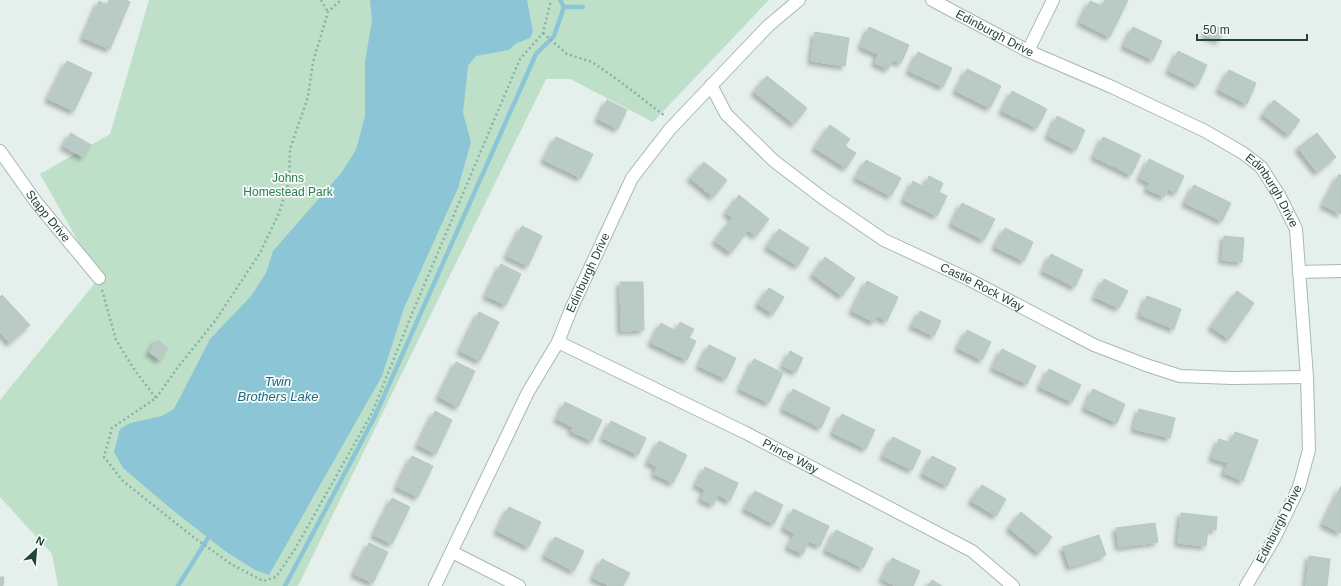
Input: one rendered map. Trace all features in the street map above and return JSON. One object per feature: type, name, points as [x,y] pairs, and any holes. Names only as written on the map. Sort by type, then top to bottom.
[{"type":"street","name":"Edinburgh Drive","points":[[435,586],[528,392],[558,342],[571,309],[632,178],[674,124],[768,26],[799,0]]},
{"type":"street","name":"Edinburgh Drive","points":[[932,0],[1028,51],[1112,87],[1205,131],[1243,153],[1261,167],[1279,195],[1296,229],[1307,377],[1309,450],[1299,487],[1274,539],[1246,586]]},
{"type":"street","points":[[1028,51],[1053,0]]},
{"type":"street","name":"Castle Rock Way","points":[[711,85],[726,114],[774,162],[824,199],[884,240],[968,279],[1094,345],[1180,376],[1232,378],[1307,377]]},
{"type":"street","name":"Stapp Drive","points":[[0,151],[36,202],[99,278]]},
{"type":"street","points":[[1299,272],[1341,271]]},
{"type":"street","name":"Prince Way","points":[[558,342],[746,433],[972,551],[1014,586]]},
{"type":"street","points":[[452,552],[519,586]]},
{"type":"path","points":[[321,0],[328,12]]},
{"type":"path","points":[[341,0],[328,12],[313,62],[308,97],[290,149],[290,182],[279,213],[260,253],[215,321],[178,367],[156,398],[112,428],[104,457],[123,481],[196,539],[231,564],[263,581],[276,577],[295,550],[372,413],[411,316],[520,59],[543,33],[551,0]]},
{"type":"path","points":[[543,33],[567,54],[592,62],[598,66],[674,124]]},
{"type":"path","points":[[99,278],[116,340],[136,372],[156,398]]},
{"type":"green space","name":"Johns Homestead Park","points":[[149,0],[769,0],[653,122],[570,79],[546,79],[298,586],[58,586],[52,554],[0,497],[0,400],[99,278],[40,174],[110,134]]},
{"type":"water","name":"Twin Brothers Lake","points":[[370,0],[527,0],[533,31],[530,38],[515,44],[509,50],[476,56],[468,66],[463,113],[471,142],[458,188],[404,308],[382,376],[269,575],[255,570],[225,551],[170,508],[123,468],[114,452],[120,429],[130,423],[162,416],[174,409],[210,339],[251,296],[266,273],[273,251],[342,172],[356,150],[365,116],[365,61],[372,21]]},
{"type":"building","points":[[109,0],[125,0],[130,2],[110,49],[83,38],[99,1],[107,5]]},
{"type":"building","points":[[1105,0],[1128,0],[1110,37],[1080,22],[1090,1],[1102,6]]},
{"type":"building","points":[[1209,24],[1224,30],[1219,41],[1205,35]]},
{"type":"building","points":[[869,27],[909,45],[901,63],[893,60],[888,69],[875,63],[878,54],[861,47]]},
{"type":"building","points":[[1133,27],[1162,41],[1153,60],[1124,46]]},
{"type":"building","points":[[815,32],[849,38],[845,66],[811,61]]},
{"type":"building","points":[[1178,51],[1207,65],[1198,85],[1169,71]]},
{"type":"building","points":[[918,52],[952,68],[943,87],[909,71]]},
{"type":"building","points":[[67,61],[92,73],[74,111],[48,99]]},
{"type":"building","points":[[967,69],[1001,86],[990,108],[956,91]]},
{"type":"building","points":[[1229,70],[1256,83],[1247,104],[1219,90]]},
{"type":"building","points":[[767,76],[807,108],[794,124],[754,92]]},
{"type":"building","points":[[1012,91],[1047,109],[1037,128],[1002,111]]},
{"type":"building","points":[[607,100],[627,110],[618,129],[598,119]]},
{"type":"building","points":[[1274,100],[1300,120],[1289,135],[1263,115]]},
{"type":"building","points":[[1057,116],[1085,130],[1076,150],[1048,136]]},
{"type":"building","points":[[830,125],[850,139],[845,146],[856,153],[846,168],[815,148]]},
{"type":"building","points":[[71,133],[91,145],[83,157],[63,146]]},
{"type":"building","points":[[1317,133],[1336,157],[1317,172],[1298,148]]},
{"type":"building","points":[[556,137],[593,154],[581,178],[544,160]]},
{"type":"building","points":[[1103,137],[1141,155],[1131,175],[1094,157]]},
{"type":"building","points":[[1149,159],[1184,176],[1176,193],[1168,189],[1164,197],[1147,189],[1150,183],[1140,178]]},
{"type":"building","points":[[866,160],[901,178],[891,196],[856,178]]},
{"type":"building","points":[[704,162],[727,180],[713,197],[690,178]]},
{"type":"building","points":[[1339,174],[1341,176],[1341,214],[1323,205]]},
{"type":"building","points":[[929,176],[943,183],[939,192],[947,196],[937,216],[904,200],[913,181],[924,187]]},
{"type":"building","points":[[1194,185],[1231,203],[1222,221],[1185,203]]},
{"type":"building","points":[[739,195],[769,219],[756,236],[748,230],[731,253],[715,241],[733,218],[726,213]]},
{"type":"building","points":[[962,203],[995,219],[984,240],[952,224]]},
{"type":"building","points":[[522,226],[542,236],[528,266],[507,256]]},
{"type":"building","points":[[1005,228],[1033,242],[1024,261],[995,247]]},
{"type":"building","points":[[779,229],[809,248],[798,266],[767,247]]},
{"type":"building","points":[[1224,236],[1244,238],[1242,262],[1222,260]]},
{"type":"building","points":[[1051,254],[1083,270],[1075,287],[1043,271]]},
{"type":"building","points":[[825,257],[855,278],[842,296],[813,275]]},
{"type":"building","points":[[501,264],[521,274],[506,305],[486,296]]},
{"type":"building","points":[[1104,279],[1128,291],[1119,308],[1095,297]]},
{"type":"building","points":[[867,281],[898,297],[887,321],[877,316],[874,322],[852,311]]},
{"type":"building","points":[[620,282],[643,282],[644,330],[621,331]]},
{"type":"building","points":[[769,288],[784,297],[773,314],[758,304]]},
{"type":"building","points":[[1237,291],[1254,303],[1229,339],[1211,327]]},
{"type":"building","points":[[2,295],[30,325],[10,343],[0,332],[0,297]]},
{"type":"building","points":[[1147,296],[1181,309],[1174,329],[1140,315]]},
{"type":"building","points":[[920,311],[941,321],[934,336],[912,326]]},
{"type":"building","points":[[479,312],[499,322],[480,361],[460,351]]},
{"type":"building","points":[[680,322],[694,329],[689,338],[696,341],[687,360],[651,343],[661,323],[676,331]]},
{"type":"building","points":[[967,330],[991,342],[982,360],[958,348]]},
{"type":"building","points":[[157,340],[168,348],[160,360],[149,352]]},
{"type":"building","points":[[709,345],[736,358],[726,379],[699,366]]},
{"type":"building","points":[[1002,349],[1036,366],[1027,384],[993,368]]},
{"type":"building","points":[[790,351],[803,358],[796,372],[783,366]]},
{"type":"building","points":[[754,359],[783,373],[769,403],[740,389]]},
{"type":"building","points":[[456,362],[475,371],[458,407],[439,397]]},
{"type":"building","points":[[1049,369],[1081,385],[1072,402],[1040,387]]},
{"type":"building","points":[[793,389],[830,408],[821,428],[783,409]]},
{"type":"building","points":[[1093,389],[1125,404],[1117,423],[1085,408]]},
{"type":"building","points":[[565,402],[602,420],[592,441],[571,431],[573,427],[557,419]]},
{"type":"building","points":[[1139,409],[1175,418],[1170,438],[1134,429]]},
{"type":"building","points":[[435,411],[452,420],[436,454],[418,445]]},
{"type":"building","points":[[842,414],[875,430],[866,449],[833,433]]},
{"type":"building","points":[[611,421],[646,438],[638,455],[603,438]]},
{"type":"building","points":[[1235,432],[1258,440],[1243,481],[1224,473],[1228,463],[1212,458],[1219,439],[1231,443]]},
{"type":"building","points":[[893,437],[921,451],[912,470],[883,456]]},
{"type":"building","points":[[659,441],[687,455],[673,483],[654,474],[657,467],[648,462]]},
{"type":"building","points":[[412,456],[433,466],[418,497],[397,487]]},
{"type":"building","points":[[932,456],[956,468],[947,486],[923,474]]},
{"type":"building","points":[[705,467],[738,483],[730,501],[718,495],[713,505],[701,499],[705,490],[696,485]]},
{"type":"building","points":[[982,485],[1006,499],[996,516],[971,501]]},
{"type":"building","points":[[1341,486],[1341,533],[1323,524]]},
{"type":"building","points":[[755,491],[783,505],[774,524],[745,509]]},
{"type":"building","points":[[392,498],[410,507],[392,544],[374,535]]},
{"type":"building","points":[[509,507],[541,522],[529,547],[497,531]]},
{"type":"building","points":[[793,509],[829,526],[820,546],[809,541],[803,554],[788,547],[795,534],[784,528]]},
{"type":"building","points":[[1021,512],[1052,537],[1039,553],[1009,528]]},
{"type":"building","points":[[1181,513],[1217,517],[1216,530],[1208,529],[1206,546],[1178,543]]},
{"type":"building","points":[[1155,523],[1158,542],[1119,547],[1116,528]]},
{"type":"building","points":[[836,530],[873,548],[863,568],[826,550]]},
{"type":"building","points":[[1099,535],[1106,555],[1070,567],[1063,547]]},
{"type":"building","points":[[555,537],[584,551],[574,571],[545,556]]},
{"type":"building","points":[[369,543],[388,552],[373,583],[354,574]]},
{"type":"building","points":[[1309,556],[1330,559],[1327,586],[1306,586]]},
{"type":"building","points":[[892,558],[920,571],[913,586],[896,586],[882,579]]},
{"type":"building","points":[[602,559],[630,573],[623,586],[610,586],[593,578]]},
{"type":"building","points":[[0,577],[4,577],[3,586],[0,586]]},
{"type":"building","points":[[932,580],[942,586],[928,586]]},
{"type":"waterway","points":[[285,586],[375,416],[536,54],[554,36],[564,7],[560,0]]},
{"type":"waterway","points":[[564,7],[583,7]]},
{"type":"waterway","points":[[178,586],[208,538]]}]
